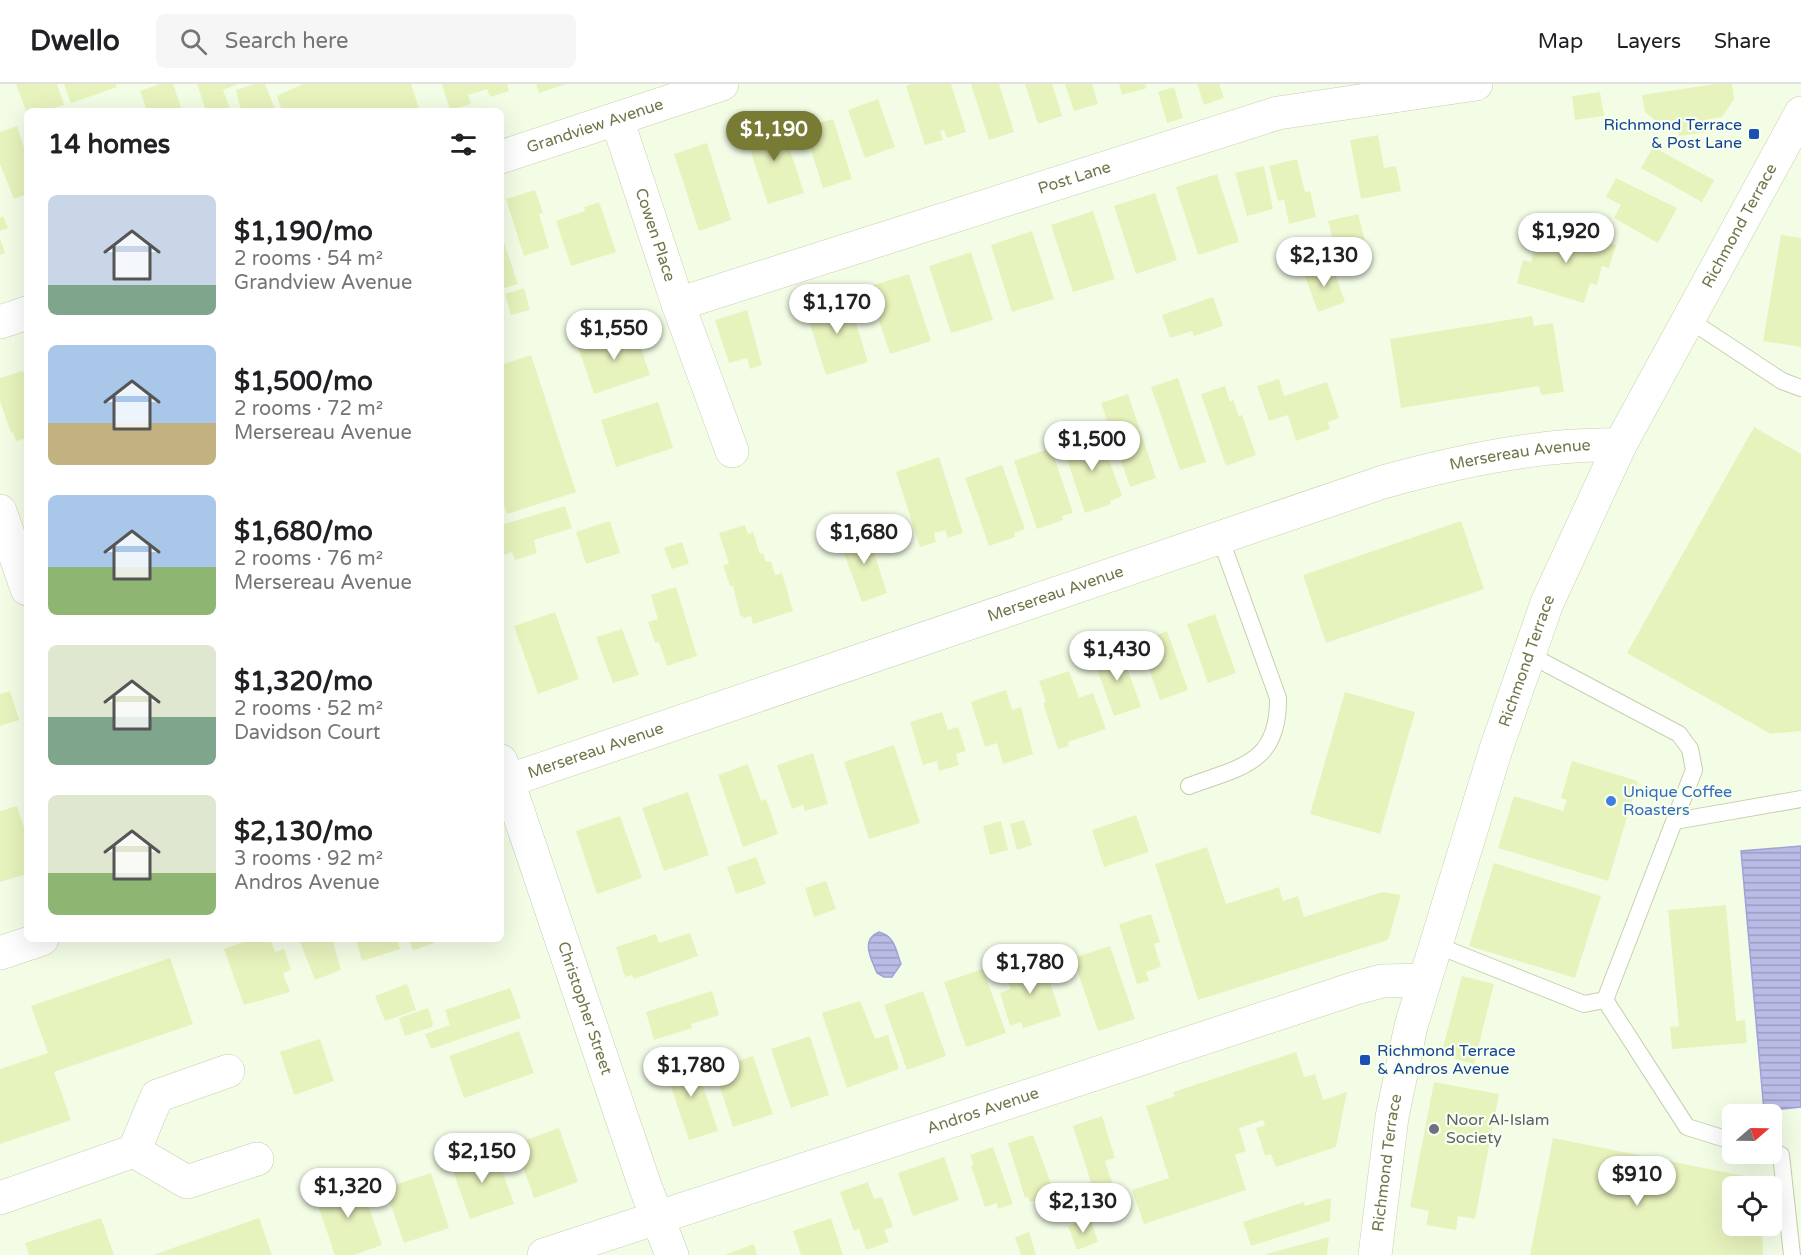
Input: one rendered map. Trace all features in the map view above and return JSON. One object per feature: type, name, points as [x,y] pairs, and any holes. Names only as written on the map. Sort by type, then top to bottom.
[{"type":"street","name":"Grandview Avenue","points":[[504,156],[722,84]]},
{"type":"street","name":"Post Lane","points":[[678,304],[1278,113],[1476,84]]},
{"type":"street","name":"Richmond Terrace","points":[[1375,1255],[1392,1117],[1411,1026],[1546,603],[1620,445],[1801,113]]},
{"type":"street","name":"Cowen Place","points":[[617,119],[678,304],[732,451]]},
{"type":"street","points":[[0,322],[24,314]]},
{"type":"street","name":"Mersereau Avenue","points":[[504,775],[1221,540],[1383,482],[1434,468],[1552,448],[1620,445]]},
{"type":"street","points":[[0,511],[24,580]]},
{"type":"street","name":"Christopher Street","points":[[504,778],[656,1217],[672,1255]]},
{"type":"street","points":[[0,953],[33,942]]},
{"type":"street","name":"Andros Avenue","points":[[544,1255],[1356,988],[1382,981],[1425,980]]},
{"type":"street","points":[[0,1198],[134,1151],[157,1095],[228,1071]]},
{"type":"street","points":[[134,1151],[188,1182],[257,1159]]},
{"type":"lane","points":[[1688,319],[1782,381],[1801,388]]},
{"type":"lane","points":[[1189,786],[1251,763],[1267,748],[1279,721],[1278,698],[1221,540]]},
{"type":"lane","points":[[1528,654],[1680,734],[1690,749],[1694,770],[1605,1000]]},
{"type":"lane","points":[[1675,821],[1801,799]]},
{"type":"lane","points":[[1436,945],[1584,1004],[1605,1000]]},
{"type":"lane","points":[[1605,1000],[1687,1127],[1722,1138]]},
{"type":"lane","points":[[1782,1164],[1792,1255]]},
{"type":"water","points":[[1801,846],[1801,1107],[1782,1109],[1782,1104],[1763,1104],[1741,851]]},
{"type":"water","points":[[879,932],[892,940],[901,964],[892,977],[884,977],[877,973],[870,956],[868,945],[873,935]]},
{"type":"building","points":[[16,84],[57,84],[64,105],[54,108],[25,108]]},
{"type":"building","points":[[64,84],[116,84],[117,87],[71,103]]},
{"type":"building","points":[[160,84],[173,84],[181,108],[146,108],[140,91]]},
{"type":"building","points":[[197,84],[238,84],[223,90],[230,108],[205,108]]},
{"type":"building","points":[[254,84],[265,84],[275,108],[240,108],[236,90]]},
{"type":"building","points":[[303,84],[411,84],[419,108],[281,108],[277,96]]},
{"type":"building","points":[[442,84],[507,84],[509,91],[490,97],[487,89],[468,95],[471,104],[449,108]]},
{"type":"building","points":[[536,84],[566,84],[539,93]]},
{"type":"building","points":[[951,84],[966,132],[947,138],[944,130],[940,131],[943,140],[925,145],[906,86]]},
{"type":"building","points":[[971,84],[999,84],[1014,132],[989,140]]},
{"type":"building","points":[[1025,84],[1052,84],[1062,116],[1038,124]]},
{"type":"building","points":[[1065,84],[1092,84],[1098,104],[1074,111]]},
{"type":"building","points":[[1119,84],[1145,84],[1147,88],[1122,95]]},
{"type":"building","points":[[1197,84],[1219,84],[1224,98],[1204,105]]},
{"type":"building","points":[[1716,84],[1732,84],[1734,99],[1722,117],[1705,120],[1707,132],[1679,136],[1677,124],[1662,126],[1645,112],[1642,95]]},
{"type":"building","points":[[1174,87],[1183,118],[1167,123],[1158,92]]},
{"type":"building","points":[[1600,92],[1604,116],[1575,120],[1572,96]]},
{"type":"building","points":[[878,99],[895,147],[865,158],[848,110]]},
{"type":"building","points":[[833,119],[852,179],[823,188],[804,127]]},
{"type":"building","points":[[780,120],[804,193],[768,204],[744,131]]},
{"type":"building","points":[[17,126],[24,148],[24,195],[14,199],[0,164],[0,132]]},
{"type":"building","points":[[1378,135],[1384,168],[1396,166],[1401,191],[1361,199],[1350,140]]},
{"type":"building","points":[[707,143],[731,220],[699,231],[674,154]]},
{"type":"building","points":[[1653,147],[1714,180],[1702,202],[1641,168]]},
{"type":"building","points":[[1297,159],[1305,192],[1310,191],[1316,217],[1289,224],[1284,200],[1278,201],[1269,166]]},
{"type":"building","points":[[1264,166],[1273,209],[1247,216],[1235,173]]},
{"type":"building","points":[[1217,174],[1239,242],[1198,255],[1176,187]]},
{"type":"building","points":[[1616,178],[1677,208],[1658,243],[1614,218],[1621,205],[1606,197]]},
{"type":"building","points":[[535,190],[543,213],[539,214],[549,248],[524,256],[506,199]]},
{"type":"building","points":[[1155,193],[1177,260],[1136,274],[1114,206]]},
{"type":"building","points":[[599,202],[616,252],[571,266],[556,221],[585,211],[584,207]]},
{"type":"building","points":[[1093,211],[1115,279],[1073,292],[1051,225]]},
{"type":"building","points":[[1358,214],[1366,245],[1336,252],[1328,221]]},
{"type":"building","points":[[3,216],[8,228],[0,231],[0,218]]},
{"type":"building","points":[[1549,225],[1616,245],[1609,268],[1602,266],[1597,285],[1590,283],[1584,303],[1517,283],[1523,260],[1531,262],[1536,242],[1543,245]]},
{"type":"building","points":[[1032,231],[1054,299],[1012,312],[991,245]]},
{"type":"building","points":[[1781,235],[1801,238],[1801,347],[1763,341]]},
{"type":"building","points":[[0,239],[5,253],[0,255]]},
{"type":"building","points":[[504,243],[518,284],[504,288]]},
{"type":"building","points":[[971,252],[993,320],[951,333],[929,266]]},
{"type":"building","points":[[1331,263],[1345,302],[1318,312],[1304,273]]},
{"type":"building","points":[[909,274],[931,341],[890,354],[868,287]]},
{"type":"building","points":[[524,288],[530,310],[511,315],[505,294]]},
{"type":"building","points":[[847,295],[868,362],[826,375],[805,308]]},
{"type":"building","points":[[1213,297],[1223,326],[1194,336],[1192,331],[1170,338],[1162,315]]},
{"type":"building","points":[[747,310],[762,365],[750,369],[747,358],[729,363],[715,320]]},
{"type":"building","points":[[1532,316],[1534,326],[1553,323],[1564,392],[1541,395],[1539,386],[1401,408],[1390,339]]},
{"type":"building","points":[[634,328],[650,375],[594,394],[578,347]]},
{"type":"building","points":[[531,355],[576,492],[507,514],[504,504],[504,364]]},
{"type":"building","points":[[23,371],[24,439],[16,441],[13,432],[11,433],[0,401],[0,378]]},
{"type":"building","points":[[1178,378],[1206,462],[1180,470],[1151,387]]},
{"type":"building","points":[[1279,379],[1284,396],[1327,382],[1339,418],[1328,422],[1330,429],[1296,441],[1288,415],[1269,421],[1257,386]]},
{"type":"building","points":[[1225,386],[1230,402],[1233,400],[1239,416],[1242,415],[1256,455],[1226,466],[1201,394]]},
{"type":"building","points":[[1128,394],[1156,478],[1130,487],[1101,403]]},
{"type":"building","points":[[658,402],[673,448],[616,467],[601,420]]},
{"type":"building","points":[[1754,427],[1801,454],[1801,731],[1771,734],[1627,653]]},
{"type":"building","points":[[1099,432],[1122,496],[1110,501],[1111,504],[1085,513],[1062,445]]},
{"type":"building","points":[[1051,448],[1073,513],[1062,516],[1063,520],[1037,529],[1014,461]]},
{"type":"building","points":[[939,457],[963,533],[948,538],[945,530],[934,533],[936,542],[920,547],[896,472]]},
{"type":"building","points":[[1002,465],[1025,529],[1014,533],[1015,537],[989,546],[965,478]]},
{"type":"building","points":[[565,506],[572,528],[534,540],[537,553],[515,560],[512,552],[504,555],[504,524]]},
{"type":"building","points":[[610,521],[620,553],[586,564],[576,532]]},
{"type":"building","points":[[1461,521],[1484,589],[1326,643],[1303,575]]},
{"type":"building","points":[[865,524],[887,593],[862,602],[844,553],[852,550],[846,530]]},
{"type":"building","points":[[745,525],[748,534],[753,532],[760,554],[763,553],[766,562],[771,561],[775,575],[782,573],[793,611],[753,624],[751,616],[745,618],[740,615],[733,586],[730,586],[723,565],[729,564],[719,533]]},
{"type":"building","points":[[682,542],[689,564],[672,569],[664,548]]},
{"type":"building","points":[[676,587],[697,656],[667,666],[659,642],[655,643],[648,622],[658,619],[651,595]]},
{"type":"building","points":[[555,612],[579,679],[538,694],[514,626]]},
{"type":"building","points":[[1215,614],[1236,673],[1208,683],[1187,624]]},
{"type":"building","points":[[622,629],[639,675],[613,683],[596,637]]},
{"type":"building","points":[[1167,631],[1188,690],[1160,700],[1139,641]]},
{"type":"building","points":[[1120,648],[1141,707],[1114,716],[1093,658]]},
{"type":"building","points":[[1069,671],[1079,698],[1093,693],[1106,729],[1068,742],[1069,746],[1058,749],[1043,703],[1046,702],[1039,681]]},
{"type":"building","points":[[1006,690],[1012,710],[1021,707],[1033,754],[1003,764],[997,743],[985,747],[971,702]]},
{"type":"building","points":[[10,691],[19,720],[0,726],[0,694]]},
{"type":"building","points":[[1345,692],[1415,712],[1380,834],[1310,814]]},
{"type":"building","points":[[942,712],[948,730],[958,727],[966,751],[956,754],[959,765],[939,771],[937,761],[923,765],[910,722]]},
{"type":"building","points":[[894,745],[920,823],[869,839],[844,762]]},
{"type":"building","points":[[813,753],[828,804],[805,811],[803,805],[792,809],[777,765]]},
{"type":"building","points":[[1572,761],[1638,781],[1608,881],[1498,848],[1514,796],[1563,811],[1567,800],[1561,798]]},
{"type":"building","points":[[748,764],[761,801],[766,799],[778,834],[743,847],[718,775]]},
{"type":"building","points":[[688,792],[709,855],[664,871],[642,808]]},
{"type":"building","points":[[17,806],[24,828],[24,875],[0,882],[0,811]]},
{"type":"building","points":[[1136,815],[1149,852],[1104,867],[1092,830]]},
{"type":"building","points":[[620,816],[642,878],[597,894],[576,831]]},
{"type":"building","points":[[1024,820],[1032,845],[1017,850],[1010,824]]},
{"type":"building","points":[[1001,821],[1008,850],[990,855],[983,826]]},
{"type":"building","points":[[1207,847],[1226,904],[1279,887],[1283,901],[1298,896],[1304,917],[1382,892],[1401,895],[1388,940],[1198,1000],[1155,864]]},
{"type":"building","points":[[756,857],[766,884],[736,894],[727,867]]},
{"type":"building","points":[[1494,863],[1601,896],[1575,978],[1469,946]]},
{"type":"building","points":[[826,881],[836,909],[814,917],[805,888]]},
{"type":"building","points":[[1726,905],[1736,1021],[1745,1020],[1747,1043],[1672,1049],[1670,1027],[1679,1026],[1668,910]]},
{"type":"building","points":[[1151,914],[1160,942],[1154,944],[1161,967],[1146,972],[1149,981],[1137,984],[1119,924]]},
{"type":"building","points":[[690,933],[698,956],[634,979],[632,975],[625,977],[616,947],[656,934],[659,943]]},
{"type":"building","points":[[244,942],[271,942],[275,952],[284,949],[291,970],[283,973],[290,992],[244,1005],[224,949]]},
{"type":"building","points":[[300,942],[333,942],[341,970],[315,980]]},
{"type":"building","points":[[357,942],[398,942],[400,949],[362,961]]},
{"type":"building","points":[[410,942],[434,942],[434,943],[413,950]]},
{"type":"building","points":[[1110,946],[1135,1019],[1098,1031],[1073,958]]},
{"type":"building","points":[[1042,957],[1061,1016],[1023,1028],[1021,1022],[1010,1026],[1000,993],[1011,989],[1004,970]]},
{"type":"building","points":[[170,958],[193,1024],[54,1072],[71,1120],[0,1144],[0,1069],[48,1053],[31,1006]]},
{"type":"building","points":[[983,969],[1006,1033],[966,1047],[944,982]]},
{"type":"building","points":[[1462,976],[1494,984],[1474,1064],[1441,1055]]},
{"type":"building","points":[[407,984],[416,1010],[385,1021],[375,996]]},
{"type":"building","points":[[510,988],[521,1018],[431,1049],[425,1034],[450,1025],[445,1010]]},
{"type":"building","points":[[712,991],[719,1015],[691,1024],[692,1028],[654,1040],[646,1012]]},
{"type":"building","points":[[923,991],[946,1056],[907,1070],[884,1005]]},
{"type":"building","points":[[860,1001],[875,1039],[888,1035],[899,1069],[847,1088],[822,1013]]},
{"type":"building","points":[[428,1008],[433,1023],[432,1027],[405,1036],[399,1018]]},
{"type":"building","points":[[519,1031],[534,1073],[464,1098],[449,1056]]},
{"type":"building","points":[[810,1036],[829,1095],[791,1108],[771,1049]]},
{"type":"building","points":[[320,1039],[334,1081],[294,1095],[280,1052]]},
{"type":"building","points":[[1296,1052],[1304,1077],[1315,1074],[1323,1100],[1347,1092],[1336,1147],[1276,1167],[1271,1154],[1265,1156],[1256,1128],[1265,1125],[1263,1120],[1239,1128],[1246,1151],[1235,1155],[1246,1190],[1144,1224],[1132,1190],[1169,1178],[1146,1106],[1175,1096],[1173,1092]]},
{"type":"building","points":[[693,1056],[718,1131],[689,1140],[664,1066]]},
{"type":"building","points":[[753,1056],[773,1114],[733,1127],[714,1069]]},
{"type":"building","points":[[1434,1082],[1499,1094],[1475,1219],[1458,1216],[1456,1230],[1426,1225],[1429,1211],[1410,1207]]},
{"type":"building","points":[[1102,1116],[1115,1158],[1105,1161],[1114,1189],[1095,1195],[1073,1126]]},
{"type":"building","points":[[559,1128],[578,1182],[534,1198],[515,1144]]},
{"type":"building","points":[[1033,1135],[1053,1189],[1040,1193],[1042,1199],[1030,1202],[1028,1197],[1025,1198],[1008,1143]]},
{"type":"building","points":[[1553,1138],[1744,1176],[1722,1176],[1722,1236],[1762,1236],[1763,1255],[1530,1255]]},
{"type":"building","points":[[993,1147],[1013,1204],[998,1209],[997,1203],[985,1207],[971,1166],[974,1164],[970,1155]]},
{"type":"building","points":[[495,1150],[514,1204],[470,1219],[451,1165]]},
{"type":"building","points":[[944,1157],[959,1200],[913,1216],[898,1173]]},
{"type":"building","points":[[431,1173],[449,1228],[404,1243],[385,1188]]},
{"type":"building","points":[[359,1179],[382,1245],[354,1255],[335,1255],[314,1194]]},
{"type":"building","points":[[868,1182],[874,1199],[882,1197],[893,1227],[884,1230],[889,1242],[866,1250],[859,1229],[854,1231],[840,1192]]},
{"type":"building","points":[[1331,1198],[1330,1221],[1251,1246],[1243,1222],[1304,1202],[1305,1206]]},
{"type":"building","points":[[101,1218],[114,1255],[29,1255],[25,1243]]},
{"type":"building","points":[[259,1218],[272,1255],[153,1255]]},
{"type":"building","points":[[831,1218],[843,1255],[801,1255],[793,1231]]},
{"type":"building","points":[[1090,1218],[1098,1242],[1077,1250],[1068,1226]]},
{"type":"building","points":[[1029,1232],[1036,1255],[1021,1255],[1015,1237]]},
{"type":"building","points":[[1329,1237],[1327,1255],[1266,1255],[1266,1254]]},
{"type":"building","points":[[754,1244],[757,1255],[724,1255]]},
{"type":"place","name":"Richmond Terrace & Post Lane","points":[[1754,134]]},
{"type":"place","name":"Unique Coffee Roasters","points":[[1611,801]]},
{"type":"place","name":"Richmond Terrace & Andros Avenue","points":[[1365,1060]]},
{"type":"place","name":"Noor Al-Islam Society","points":[[1434,1129]]}]
